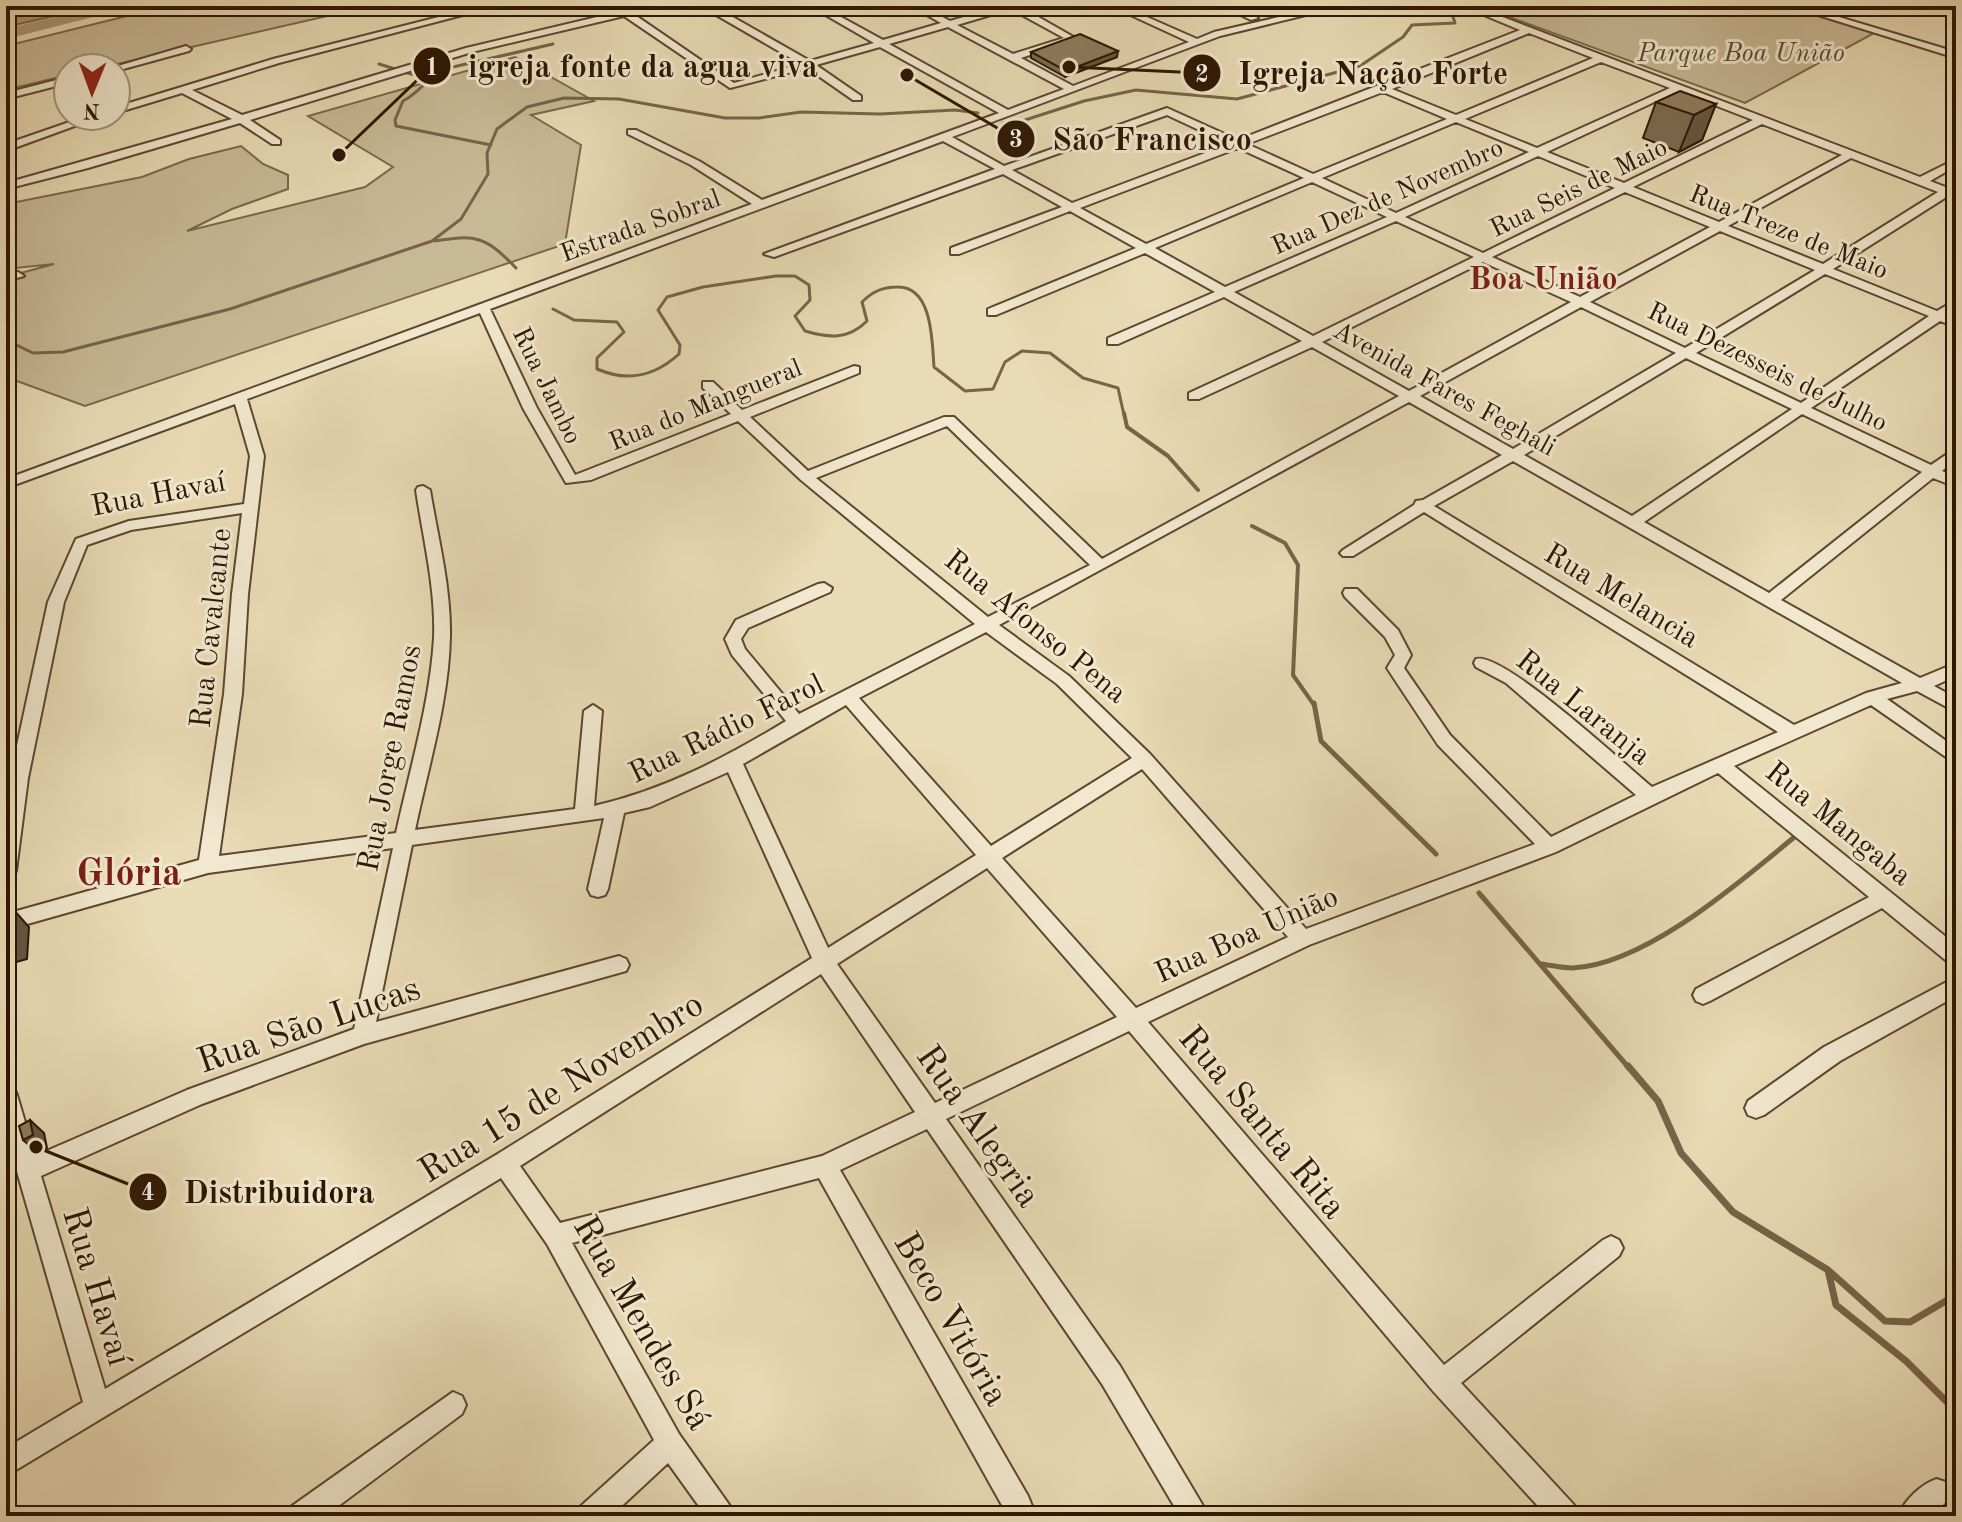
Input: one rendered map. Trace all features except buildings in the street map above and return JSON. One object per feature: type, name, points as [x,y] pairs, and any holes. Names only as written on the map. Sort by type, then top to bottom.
[{"type":"street","points":[[132,105],[276,61],[493,6]]},
{"type":"street","points":[[614,6],[654,36],[733,86],[1012,6],[1072,39],[1011,58]]},
{"type":"street","points":[[814,6],[1007,113]]},
{"type":"street","points":[[915,6],[1072,89]]},
{"type":"street","points":[[1115,6],[1195,41]]},
{"type":"street","points":[[1226,6],[1252,22],[1339,6]]},
{"type":"street","name":"Estrada Sobral","points":[[6,484],[1252,22],[1285,6]]},
{"type":"street","points":[[1466,6],[1951,194]]},
{"type":"street","points":[[1793,6],[1956,55]]},
{"type":"street","points":[[714,10],[810,65],[857,98]]},
{"type":"street","points":[[6,186],[153,148],[481,45],[626,13]]},
{"type":"street","points":[[955,251],[1383,89],[1529,30]]},
{"type":"street","points":[[132,64],[186,49]]},
{"type":"street","points":[[992,312],[1604,57]]},
{"type":"street","points":[[6,96],[52,84]]},
{"type":"street","name":"Rua Dez de Novembro","points":[[1113,341],[1396,217],[1678,88]]},
{"type":"street","name":"Rua Treze de Maio","points":[[1383,89],[1956,323]]},
{"type":"street","points":[[184,90],[242,118],[276,142]]},
{"type":"street","name":"Rua Dezesseis de Julho","points":[[1005,170],[1167,111],[1580,302],[1956,483]]},
{"type":"street","name":"Rua Seis de Maio","points":[[1194,396],[1626,189],[1763,119]]},
{"type":"street","points":[[6,148],[52,132]]},
{"type":"street","points":[[632,132],[695,163],[760,204]]},
{"type":"street","name":"Avenida Fares Feghali","points":[[942,136],[1225,292],[1956,706]]},
{"type":"street","name":"Rua Rádio Farol","points":[[6,922],[208,865],[401,842],[615,811],[643,802],[733,762],[797,723],[1100,566],[1851,154]]},
{"type":"street","points":[[1920,182],[1956,162]]},
{"type":"street","points":[[770,254],[1005,170]]},
{"type":"street","points":[[1348,553],[1421,504],[1512,456],[1951,194]]},
{"type":"street","points":[[1634,522],[1956,304]]},
{"type":"street","name":"Rua Jambo","points":[[483,307],[530,408],[567,478],[573,480]]},
{"type":"street","name":"Rua do Mangueral","points":[[573,480],[854,370]]},
{"type":"street","name":"Rua Afonso Pena","points":[[708,385],[806,477],[987,625],[1063,680],[1144,759],[1302,939]]},
{"type":"street","name":"Rua Cavalcante","points":[[208,865],[233,694],[240,594],[257,456],[254,437],[240,399]]},
{"type":"street","points":[[806,477],[949,420],[1100,566]]},
{"type":"street","points":[[1771,600],[1956,452]]},
{"type":"street","name":"Rua Jorge Ramos","points":[[363,1035],[434,695],[442,637],[440,600],[423,490]]},
{"type":"street","name":"Rua Melancia","points":[[1421,504],[1794,733]]},
{"type":"street","name":"Rua Havaí","points":[[6,871],[19,778],[56,602],[81,542],[129,526],[251,507]]},
{"type":"street","points":[[797,723],[738,651],[733,639],[736,630],[748,621],[824,588]]},
{"type":"street","points":[[1351,593],[1392,634],[1403,655],[1395,668],[1444,740],[1549,847]]},
{"type":"street","name":"Rua Laranja","points":[[1482,663],[1512,679],[1650,796]]},
{"type":"street","name":"Rua Boa União","points":[[555,1236],[825,1166],[1302,939],[1549,847],[1650,796],[1872,697],[1922,684],[1956,669]]},
{"type":"street","points":[[1872,697],[1956,757]]},
{"type":"street","name":"Rua Santa Rita","points":[[849,698],[1131,1018],[1442,1382],[1565,1516]]},
{"type":"street","points":[[584,815],[593,711]]},
{"type":"street","name":"Rua 15 de Novembro","points":[[6,1463],[504,1163],[1144,759]]},
{"type":"street","name":"Rua Alegria","points":[[733,762],[824,962],[1111,1375],[1195,1516]]},
{"type":"street","name":"Rua Mangaba","points":[[1722,766],[1956,957]]},
{"type":"street","points":[[598,889],[615,811]]},
{"type":"street","points":[[1703,995],[1884,898]]},
{"type":"street","name":"Rua São Lucas","points":[[27,1171],[195,1097],[363,1035],[619,965]]},
{"type":"street","points":[[1756,1108],[1832,1054],[1956,986]]},
{"type":"street","name":"Rua Havaí","points":[[6,1095],[97,1406]]},
{"type":"street","name":"Rua Mendes Sá","points":[[504,1163],[555,1236],[670,1443],[723,1516]]},
{"type":"street","name":"Beco Vitória","points":[[825,1166],[1018,1506]]},
{"type":"street","points":[[1442,1382],[1611,1248]]},
{"type":"street","points":[[321,1511],[453,1405]]},
{"type":"street","points":[[591,1516],[670,1443]]},
{"type":"street","points":[[1912,1516],[1936,1492]]},
{"type":"green space","points":[[167,6],[371,6],[132,61],[132,52],[52,52],[52,79],[6,90],[6,46]]},
{"type":"green space","name":"Parque Boa União","points":[[1785,6],[1876,32],[1745,103],[1485,8]]},
{"type":"green space","points":[[515,57],[594,101],[531,115],[581,145],[565,244],[85,406],[6,377],[6,277],[54,264],[6,269],[6,204],[142,177],[189,159],[241,146],[263,164],[288,175],[288,189],[232,209],[187,231],[365,187],[393,167],[308,116]]},
{"type":"shaded area","points":[[6,6],[98,6],[6,27]]},
{"type":"waterway","points":[[6,34],[119,6]]},
{"type":"waterway","points":[[630,11],[639,6]]},
{"type":"waterway","points":[[1436,6],[1452,14]]},
{"type":"waterway","points":[[1452,14],[1466,9]]},
{"type":"waterway","points":[[1003,123],[1022,121],[1084,101],[1136,90],[1237,99],[1360,66],[1403,37],[1412,25],[1455,23],[1452,14]]},
{"type":"waterway","points":[[490,145],[396,126],[395,120],[403,101],[440,70],[553,44]]},
{"type":"waterway","points":[[379,64],[427,79]]},
{"type":"waterway","points":[[490,145],[497,129],[527,107],[564,98],[619,99],[725,118],[759,118],[801,112],[880,114],[955,110],[978,113]]},
{"type":"waterway","points":[[6,340],[33,353],[63,352],[230,309],[432,241],[461,219],[488,174],[487,153],[490,145]]},
{"type":"waterway","points":[[435,241],[461,238],[480,240],[497,250],[516,268]]},
{"type":"waterway","points":[[553,309],[574,320],[617,322],[624,332],[597,358],[597,369],[630,376],[650,372],[679,354],[680,345],[658,310],[667,297],[703,287],[795,276],[809,285],[810,300],[795,316],[805,331],[838,336],[853,332],[867,321],[862,302],[870,295],[887,288],[909,289],[918,296],[928,317],[934,367],[965,391],[993,389],[1005,362],[1022,351],[1050,353],[1083,378],[1118,388],[1124,415]]},
{"type":"waterway","points":[[1124,413],[1127,427],[1168,456],[1198,490]]},
{"type":"waterway","points":[[1252,526],[1285,543],[1298,565],[1293,675],[1314,705]]},
{"type":"waterway","points":[[1314,703],[1321,741],[1436,854]]},
{"type":"waterway","points":[[1541,964],[1572,968],[1601,963],[1631,952],[1692,917],[1798,834]]},
{"type":"waterway","points":[[1479,893],[1629,1068]]},
{"type":"waterway","points":[[1628,1066],[1658,1101],[1681,1153],[1733,1212],[1828,1270]]},
{"type":"waterway","points":[[1828,1270],[1885,1321],[1910,1322],[1956,1295]]},
{"type":"waterway","points":[[1828,1270],[1836,1305],[1906,1361],[1956,1411]]},
{"type":"place","name":"Igreja Nação Forte","points":[[1069,67]]},
{"type":"place","name":"São Francisco","points":[[907,75]]},
{"type":"place","name":"igreja fonte da agua viva","points":[[339,155]]},
{"type":"place","name":"Distribuidora","points":[[36,1147]]},
{"type":"district","name":"Boa União","points":[[1543,278]]},
{"type":"district","name":"Glória","points":[[129,872]]}]
